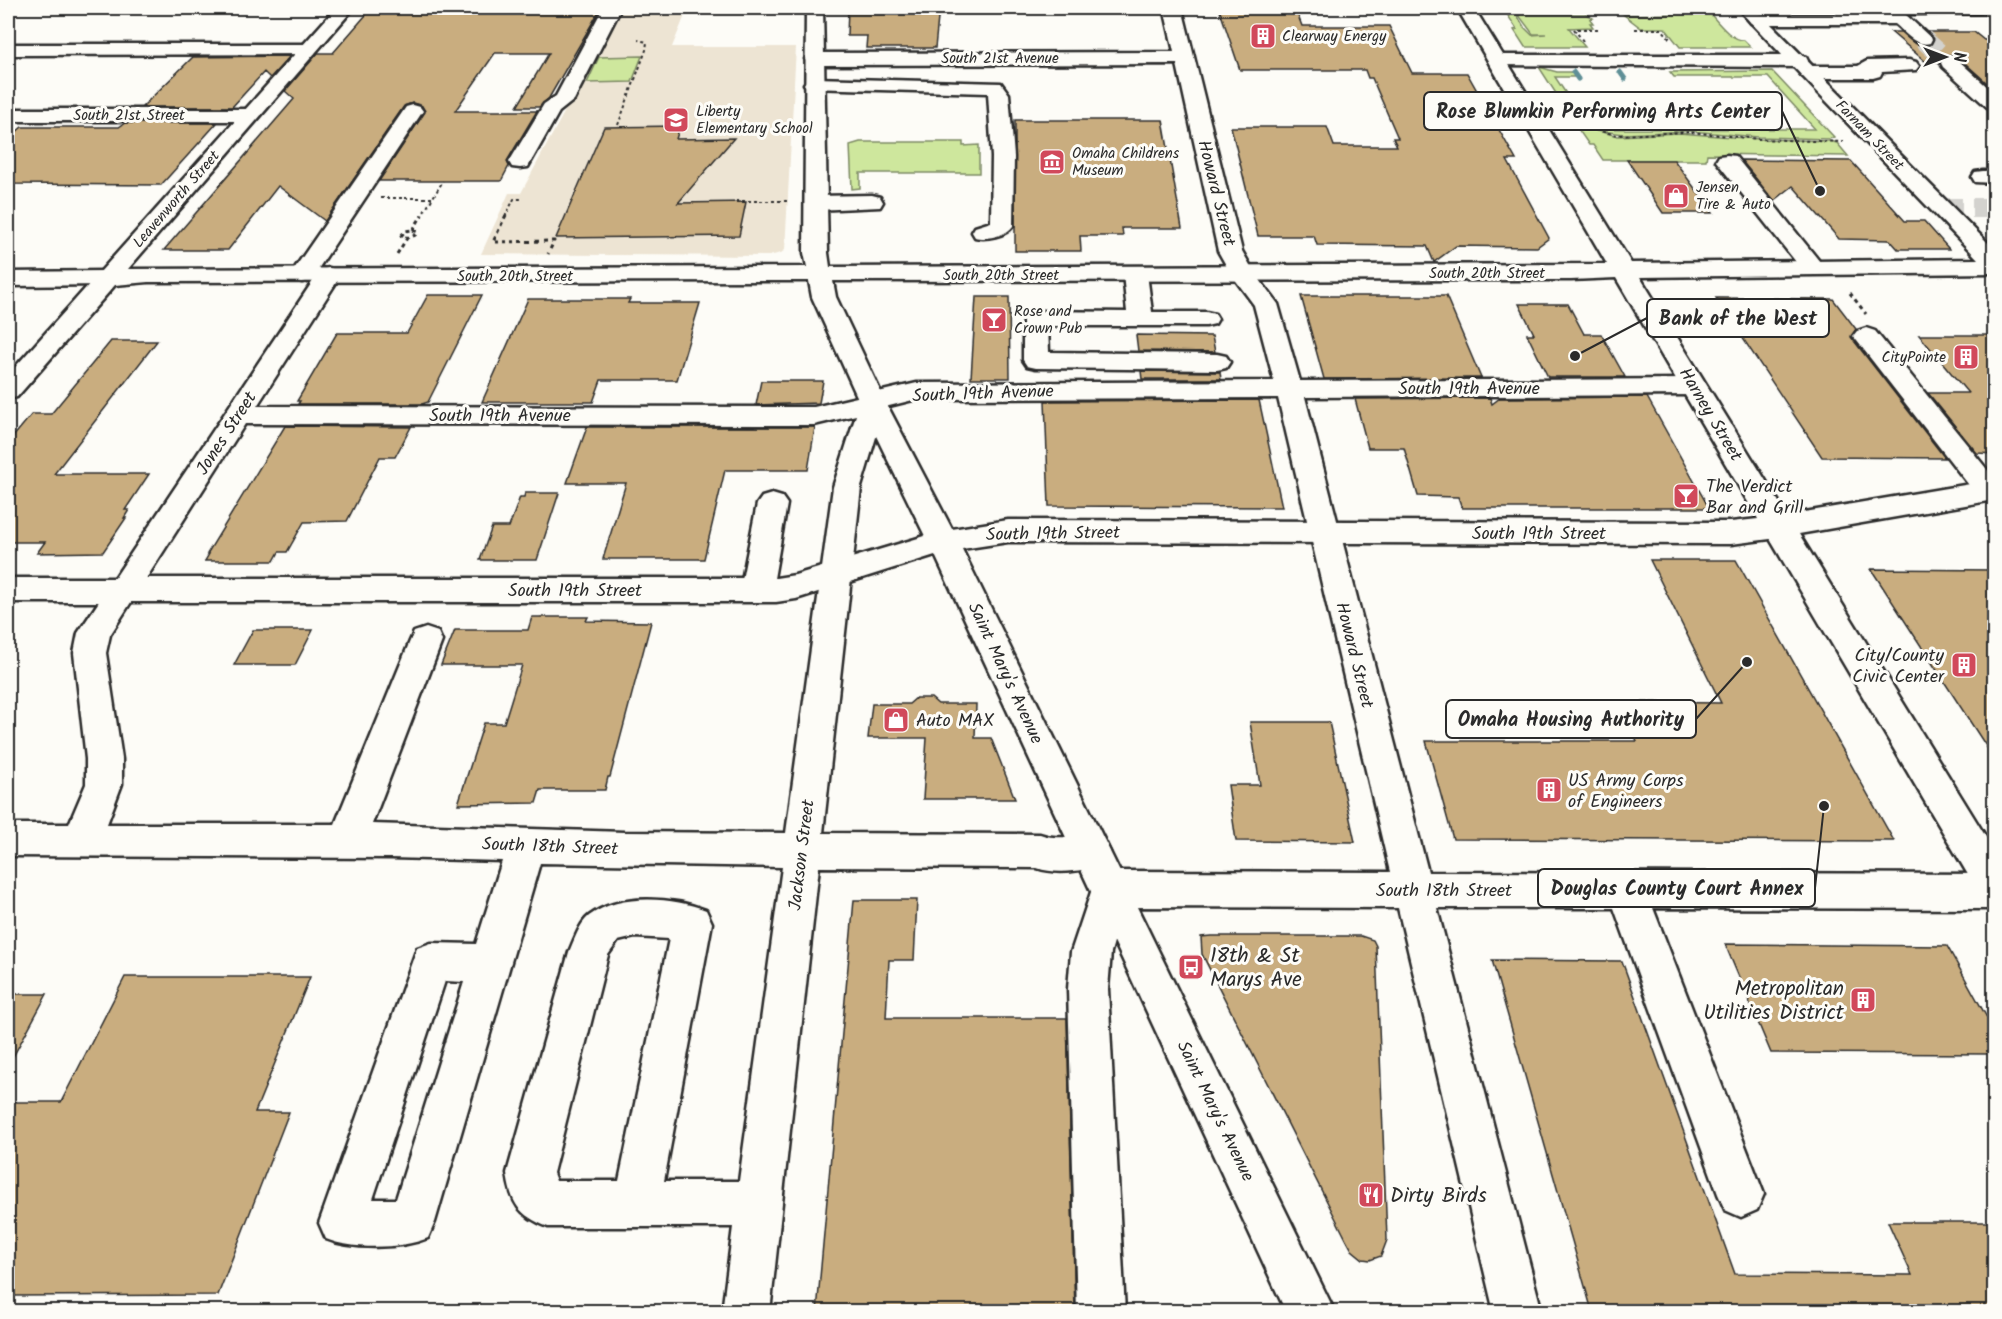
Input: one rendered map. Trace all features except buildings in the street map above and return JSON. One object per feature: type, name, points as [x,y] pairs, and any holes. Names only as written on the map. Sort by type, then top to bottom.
[{"type":"main road","name":"Leavenworth Street","points":[[8,391],[345,8]]},
{"type":"main road","points":[[520,162],[551,108],[564,100],[612,8]]},
{"type":"main road","name":"Saint Mary's Avenue","points":[[814,8],[814,84],[804,202],[824,297],[1311,1311]]},
{"type":"main road","name":"Howard Street","points":[[1173,8],[1230,251],[1243,274],[1266,304],[1518,1311]]},
{"type":"main road","name":"Harney Street","points":[[1465,8],[1995,883]]},
{"type":"main road","points":[[1752,13],[1897,12],[1994,8]]},
{"type":"main road","points":[[1897,12],[1926,32],[1995,25]]},
{"type":"main road","name":"Farnam Street","points":[[1752,13],[1995,262]]},
{"type":"main road","points":[[8,50],[307,50]]},
{"type":"main road","name":"South 21st Avenue","points":[[814,59],[1185,58]]},
{"type":"main road","points":[[1497,60],[1870,70],[1909,66]]},
{"type":"main road","points":[[1950,63],[1995,103]]},
{"type":"main road","points":[[814,84],[994,87],[999,94],[1003,157],[1002,226],[983,232]]},
{"type":"main road","name":"Jones Street","points":[[79,840],[92,817],[104,783],[104,759],[90,653],[94,633],[238,415],[316,275],[413,111]]},
{"type":"main road","name":"South 21st Street","points":[[8,115],[250,115]]},
{"type":"main road","points":[[1727,161],[1812,267]]},
{"type":"main road","points":[[804,202],[872,202]]},
{"type":"main road","name":"South 20th Street","points":[[8,279],[148,275],[1243,274],[1995,266]]},
{"type":"main road","points":[[1134,274],[1140,320]]},
{"type":"main road","points":[[1206,319],[1035,318],[1036,360],[1217,362]]},
{"type":"main road","points":[[1866,336],[1992,490]]},
{"type":"main road","name":"South 19th Avenue","points":[[238,415],[814,416],[917,391],[1694,387]]},
{"type":"main road","name":"Jackson Street","points":[[746,1311],[847,487],[873,403]]},
{"type":"main road","name":"South 19th Street","points":[[8,590],[756,590],[796,587],[983,533],[1015,531],[1731,533],[1779,527],[1992,490]]},
{"type":"main road","points":[[756,590],[772,504]]},
{"type":"main road","points":[[347,841],[426,641]]},
{"type":"main road","name":"South 18th Street","points":[[8,840],[347,841],[624,849],[1040,851],[1045,854],[1091,852]]},
{"type":"main road","points":[[491,963],[431,962],[342,1222],[412,1222],[491,963],[526,845]]},
{"type":"main road","points":[[1101,1311],[1088,989],[1091,952],[1110,889]]},
{"type":"main road","name":"South 18th Street","points":[[1110,889],[1995,892]]},
{"type":"main road","points":[[1627,890],[1741,1194]]},
{"type":"main road","points":[[637,1204],[692,923],[649,919],[619,921],[602,929],[589,952],[530,1173],[532,1190],[548,1204],[637,1204],[759,1204]]},
{"type":"path","points":[[1584,42],[1574,29],[1601,29]]},
{"type":"path","points":[[1635,29],[1662,29],[1673,42]]},
{"type":"path","points":[[618,125],[646,50],[647,42],[638,40]]},
{"type":"path","points":[[1568,120],[1600,132],[1617,135],[1690,132],[1758,139],[1843,142]]},
{"type":"path","points":[[413,230],[417,231],[417,235],[402,237],[402,234],[413,230],[443,181]]},
{"type":"path","points":[[381,198],[432,198]]},
{"type":"path","points":[[521,199],[514,199],[493,242],[554,241],[551,248]]},
{"type":"path","points":[[736,201],[804,202]]},
{"type":"path","points":[[396,255],[407,238]]},
{"type":"shaded area","name":"Liberty Elementary School","points":[[620,8],[688,8],[672,47],[796,47],[785,250],[781,253],[769,256],[481,254],[509,193],[521,193]]},
{"type":"green space","points":[[1499,8],[1513,8],[1524,27],[1532,35],[1546,34],[1533,34],[1518,14],[1586,14],[1593,18],[1590,19],[1593,23],[1590,23],[1593,27],[1569,28],[1585,47],[1525,47],[1505,11]]},
{"type":"green space","points":[[1689,8],[1705,8],[1728,33],[1744,40],[1751,47],[1680,47],[1665,28],[1641,28],[1624,15],[1694,14]]},
{"type":"green space","points":[[642,56],[632,82],[587,83],[599,57]]},
{"type":"green space","points":[[1539,67],[1557,72],[1572,72],[1575,77],[1555,77],[1583,119],[1613,129],[1815,129],[1768,77],[1674,77],[1670,72],[1772,71],[1834,137],[1829,139],[1758,137],[1690,131],[1624,134],[1601,131],[1573,120]]},
{"type":"green space","points":[[1581,127],[1618,136],[1678,133],[1829,141],[1837,143],[1848,156],[1707,154],[1706,160],[1603,160],[1578,129]]},
{"type":"green space","points":[[860,142],[963,142],[963,146],[979,145],[979,173],[860,173],[860,188],[852,189],[850,145]]},
{"type":"waterway","points":[[1573,72],[1578,79]]},
{"type":"waterway","points":[[1620,72],[1625,79]]},
{"type":"tunnel","points":[[1923,39],[1950,63]]},
{"type":"tunnel","points":[[1942,208],[1994,208]]},
{"type":"place","name":"Clearway Energy","points":[[1263,36]]},
{"type":"place","name":"Liberty Elementary School","points":[[676,120]]},
{"type":"place","name":"Omaha Childrens Museum","points":[[1052,162]]},
{"type":"place","name":"Rose Blumkin Performing Arts Center","points":[[1820,191]]},
{"type":"place","name":"Jensen Tire & Auto","points":[[1676,196]]},
{"type":"place","name":"Rose and Crown Pub","points":[[994,320]]},
{"type":"place","name":"Bank of the West","points":[[1575,356]]},
{"type":"place","name":"CityPointe","points":[[1966,357]]},
{"type":"place","name":"The Verdict Bar and Grill","points":[[1686,496]]},
{"type":"place","name":"Omaha Housing Authority","points":[[1747,662]]},
{"type":"place","name":"City/County Civic Center","points":[[1964,665]]},
{"type":"place","name":"Auto MAX","points":[[896,720]]},
{"type":"place","name":"US Army Corps of Engineers","points":[[1549,790]]},
{"type":"place","name":"Douglas County Court Annex","points":[[1824,806]]},
{"type":"place","name":"18th & St Marys Ave","points":[[1191,967]]},
{"type":"place","name":"Metropolitan Utilities District","points":[[1863,1000]]},
{"type":"place","name":"Dirty Birds","points":[[1371,1195]]}]
